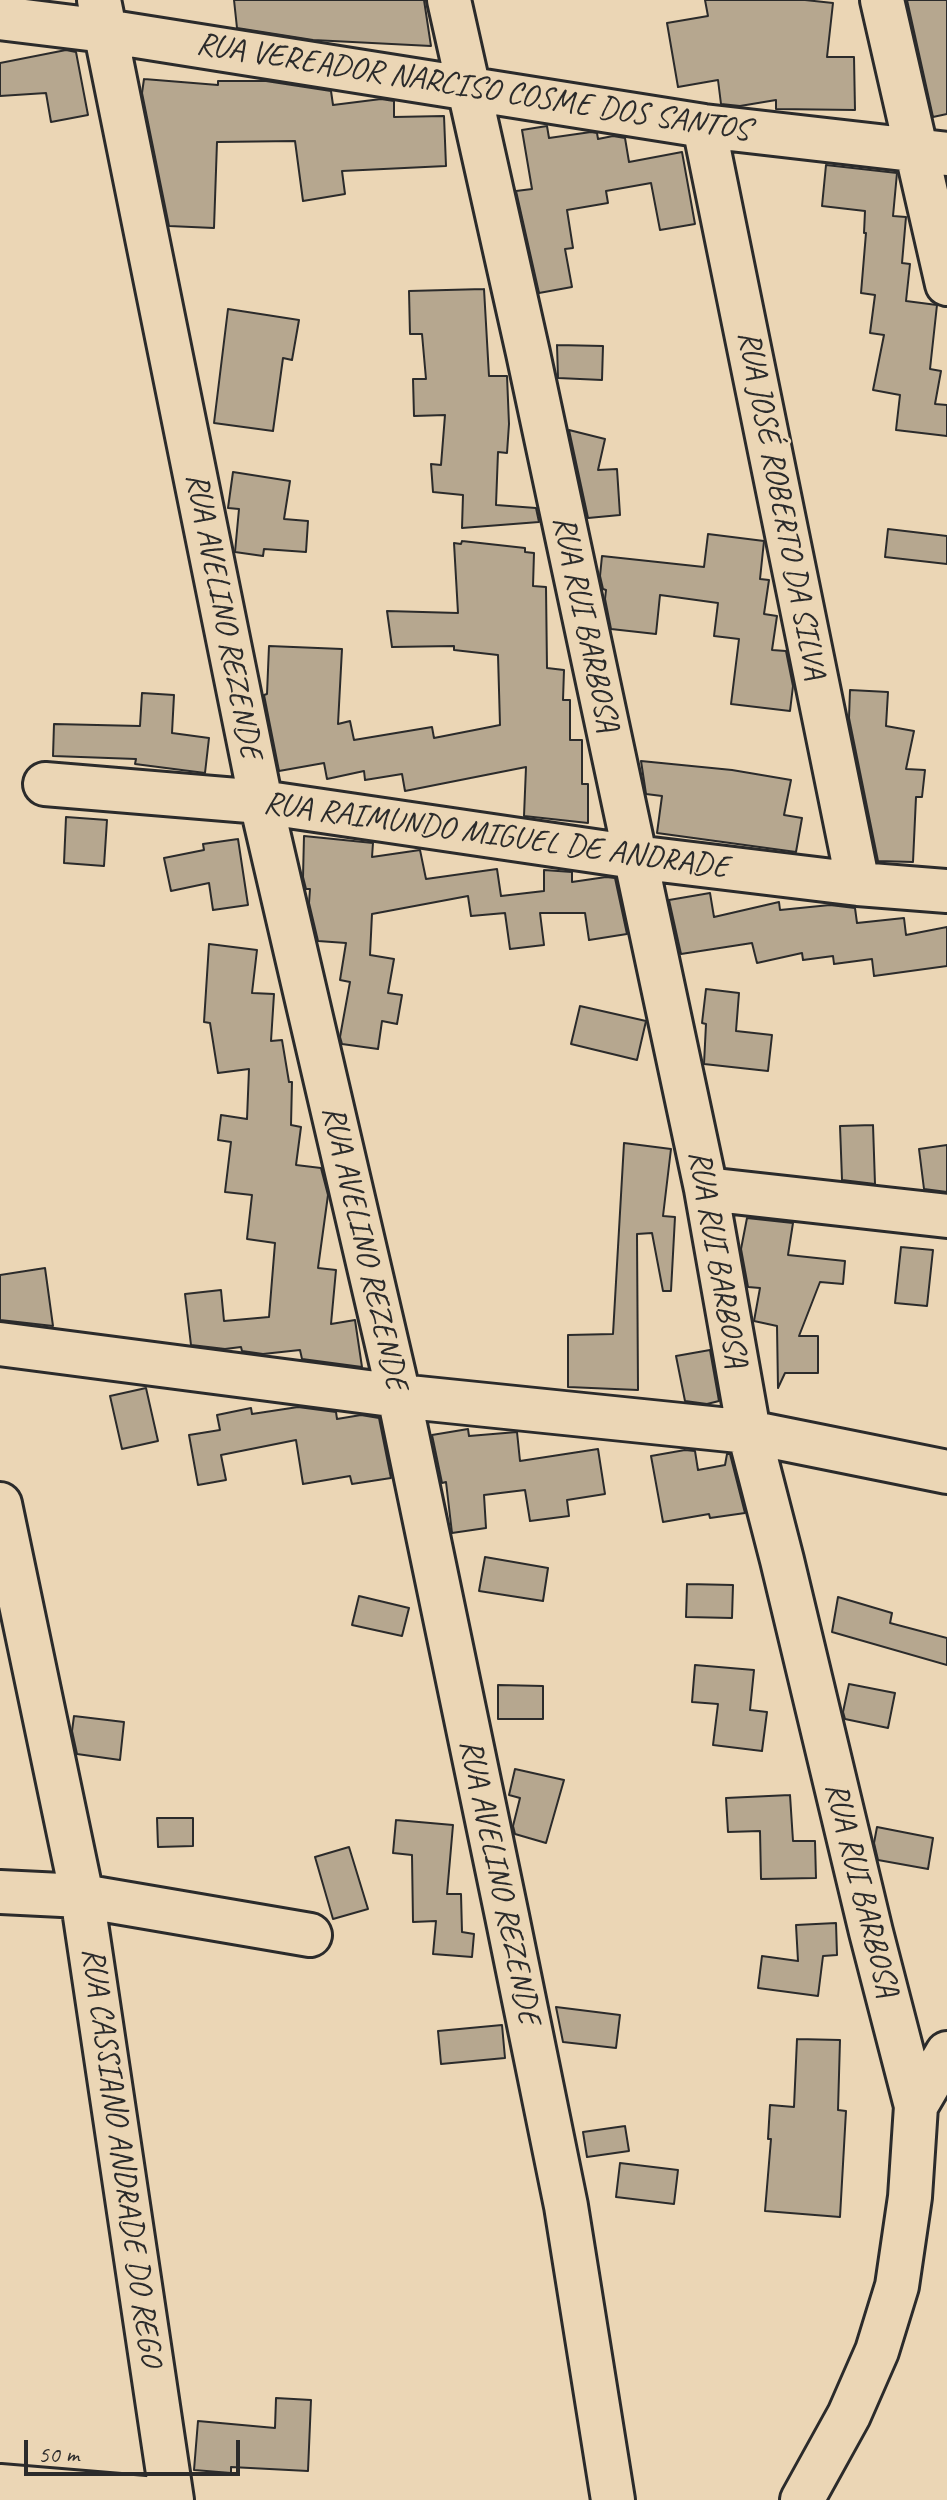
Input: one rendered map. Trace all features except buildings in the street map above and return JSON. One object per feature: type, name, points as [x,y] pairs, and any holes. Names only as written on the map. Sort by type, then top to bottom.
[{"type":"street","name":"RUA RUI BARBOSA","points":[[449,0],[706,1189],[749,1432],[916,2106],[910,2197],[897,2286],[877,2351],[849,2415],[802,2500]]},
{"type":"street","points":[[882,0],[931,152],[947,284]]},
{"type":"street","name":"RUA VEREADOR NARCISO COSME DOS SANTOS","points":[[0,18],[102,16],[468,87],[704,126],[931,152]]},
{"type":"street","name":"RUA AVELINO REZENDE","points":[[102,16],[261,802],[399,1396],[566,2206],[613,2500]]},
{"type":"street","name":"RUA JOSÉ ROBERTO DA SILVA","points":[[704,126],[858,884]]},
{"type":"street","name":"RUA RAIMUNDO MIGUEL DE ANDRADE","points":[[45,784],[261,802],[635,857],[858,884],[947,891]]},
{"type":"street","points":[[706,1189],[947,1216]]},
{"type":"street","points":[[0,1344],[399,1396],[749,1432],[947,1472]]},
{"type":"street","name":"RUA CASSIANO ANDRADE DO REGO","points":[[0,1504],[82,1896],[170,2500]]},
{"type":"street","points":[[0,1892],[82,1896],[310,1935]]},
{"type":"street","points":[[916,2106],[947,2053]]},
{"type":"street","points":[[0,2486],[170,2500]]}]
